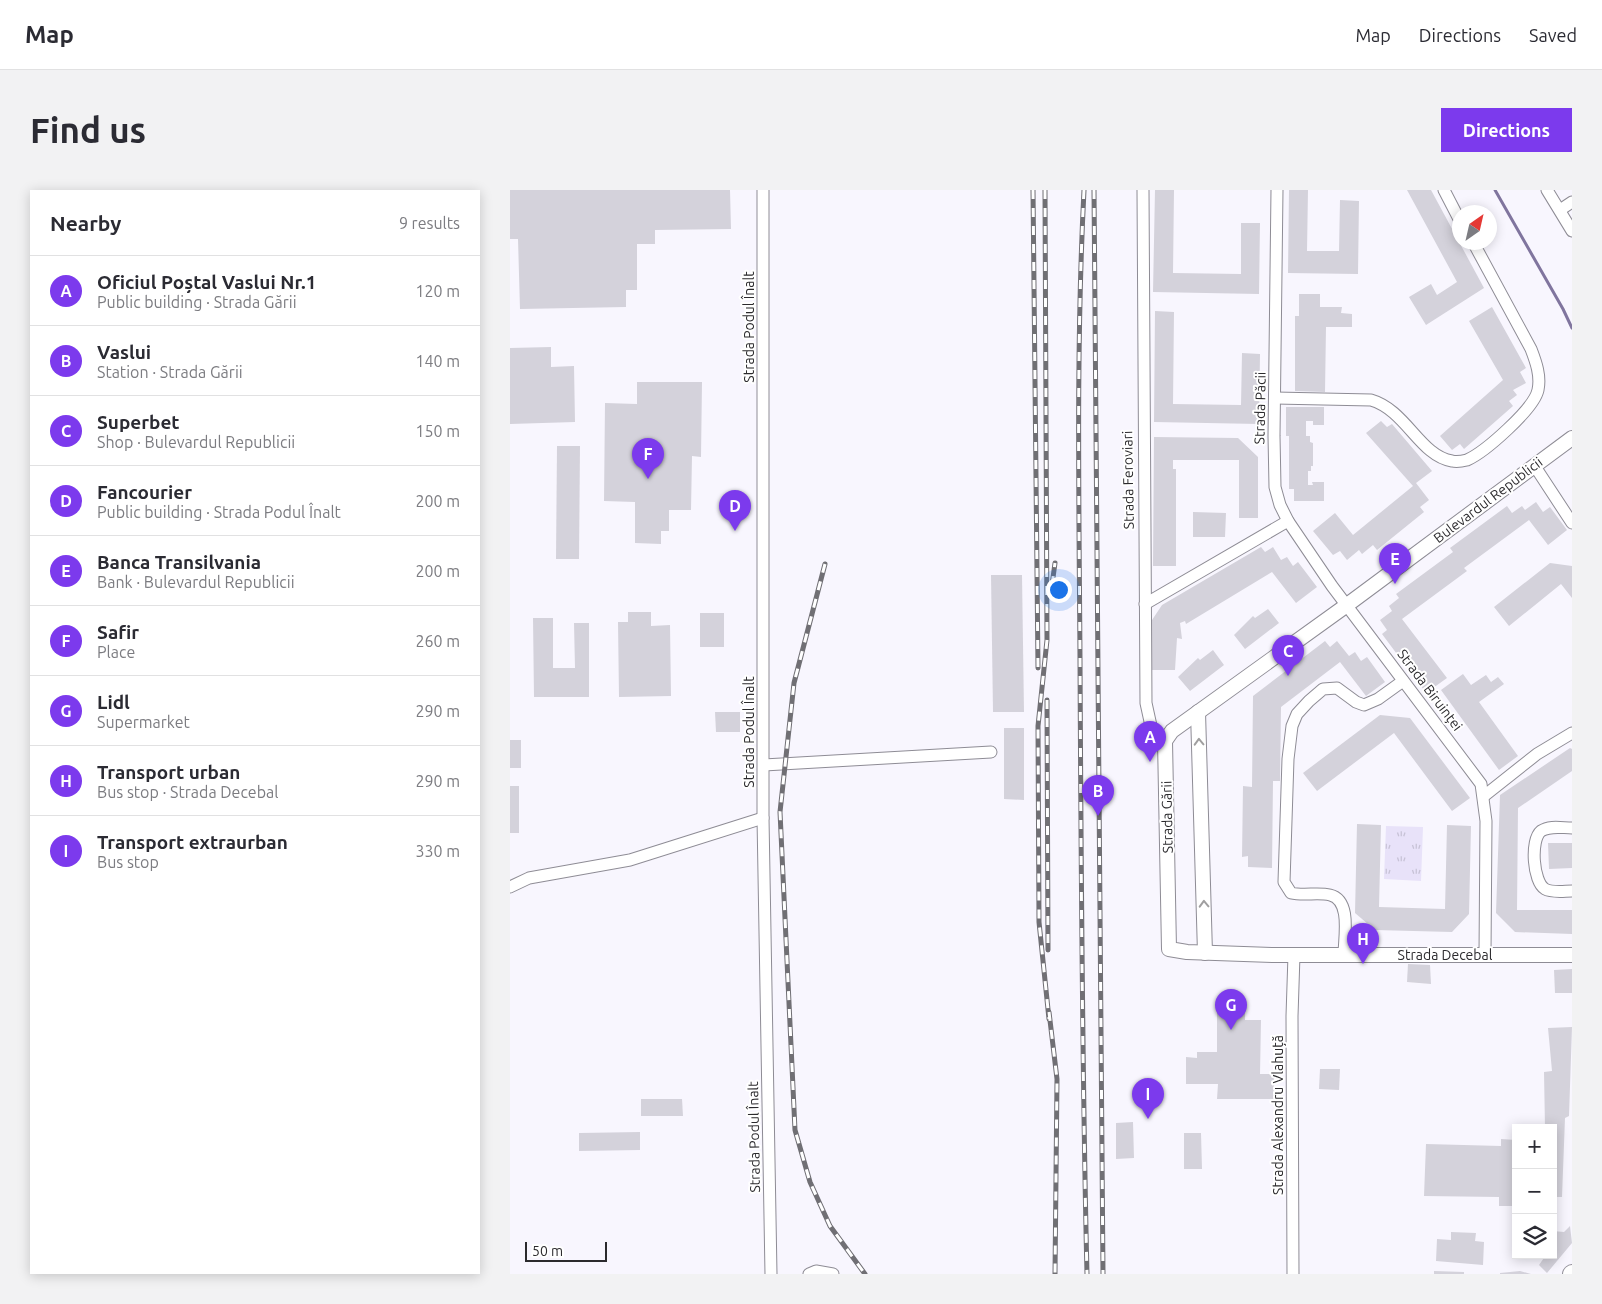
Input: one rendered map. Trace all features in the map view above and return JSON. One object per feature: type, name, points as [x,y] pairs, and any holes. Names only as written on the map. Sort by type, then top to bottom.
[{"type":"street","name":"Strada Podul Înalt","points":[[763,190],[763,818],[771,1274]]},
{"type":"street","name":"Strada Feroviari","points":[[1142,190],[1145,604]]},
{"type":"street","name":"Strada Păcii","points":[[1277,190],[1275,487],[1280,505],[1288,521],[1347,605]]},
{"type":"street","points":[[1444,190],[1452,205]]},
{"type":"street","points":[[1547,190],[1572,231]]},
{"type":"street","points":[[1560,210],[1572,202]]},
{"type":"street","points":[[1275,398],[1371,400],[1380,403],[1393,411],[1424,444],[1442,459],[1454,462],[1467,460],[1493,441],[1529,406],[1538,392],[1539,380],[1537,364],[1531,349],[1477,250]]},
{"type":"street","name":"Bulevardul Republicii","points":[[1165,741],[1172,731],[1347,605],[1572,437]]},
{"type":"street","points":[[1534,465],[1572,523]]},
{"type":"street","points":[[1165,741],[1152,734],[1147,713],[1145,604],[1288,521]]},
{"type":"street","name":"Strada Biruinței","points":[[1347,605],[1481,784],[1486,821],[1485,954]]},
{"type":"street","points":[[1344,955],[1344,907],[1339,899],[1330,895],[1291,893],[1284,882],[1288,759],[1292,726],[1297,714],[1323,689],[1337,688],[1356,702],[1364,705],[1378,700],[1403,681]]},
{"type":"street","points":[[1198,712],[1205,953]]},
{"type":"street","points":[[1484,796],[1537,754],[1572,732]]},
{"type":"street","name":"Strada Gării","points":[[1165,741],[1169,949]]},
{"type":"street","points":[[764,765],[991,752]]},
{"type":"street","points":[[510,888],[529,878],[630,860],[763,818]]},
{"type":"street","points":[[1572,828],[1549,828],[1541,832],[1536,838],[1535,848],[1539,884],[1551,891],[1572,891]]},
{"type":"street","name":"Strada Decebal","points":[[1169,949],[1178,952],[1294,955],[1485,954],[1572,956]]},
{"type":"street","name":"Strada Alexandru Vlahuță","points":[[1293,1274],[1292,1016],[1294,955]]},
{"type":"street","points":[[809,1274],[816,1271],[833,1274]]},
{"type":"green space","points":[[1386,826],[1423,827],[1421,881],[1384,879]]},
{"type":"building","points":[[510,190],[730,190],[731,229],[655,230],[655,244],[637,244],[637,290],[626,290],[626,307],[520,309],[518,239],[510,239]]},
{"type":"building","points":[[1155,190],[1174,190],[1173,273],[1241,274],[1241,223],[1260,223],[1259,294],[1153,292]]},
{"type":"building","points":[[1289,190],[1308,190],[1307,251],[1339,251],[1340,200],[1359,201],[1358,274],[1288,273]]},
{"type":"building","points":[[1407,190],[1431,190],[1452,229],[1452,250],[1463,250],[1484,288],[1426,325],[1409,297],[1431,284],[1437,295],[1457,282]]},
{"type":"building","points":[[1299,294],[1320,294],[1320,307],[1342,307],[1341,313],[1352,314],[1352,327],[1326,327],[1325,392],[1295,391],[1295,316],[1299,316]]},
{"type":"building","points":[[1492,307],[1526,368],[1520,372],[1526,383],[1513,390],[1517,395],[1509,401],[1513,406],[1464,449],[1460,444],[1452,450],[1440,436],[1503,380],[1469,321]]},
{"type":"building","points":[[1155,311],[1174,312],[1173,404],[1241,405],[1242,353],[1260,354],[1259,424],[1154,422]]},
{"type":"building","points":[[551,347],[551,367],[574,366],[575,422],[510,424],[510,348]]},
{"type":"building","points":[[637,382],[702,382],[701,457],[692,456],[691,510],[669,510],[669,531],[661,531],[661,544],[635,543],[635,502],[604,501],[605,403],[637,404]]},
{"type":"building","points":[[1286,407],[1324,407],[1324,425],[1313,425],[1313,421],[1306,421],[1306,436],[1310,436],[1310,442],[1313,443],[1313,466],[1311,466],[1311,471],[1308,471],[1308,485],[1313,485],[1312,482],[1324,482],[1324,501],[1294,501],[1294,489],[1289,489],[1289,436],[1286,436]]},
{"type":"building","points":[[1381,421],[1387,427],[1392,424],[1432,471],[1416,483],[1429,500],[1420,507],[1424,512],[1377,550],[1373,545],[1362,554],[1359,550],[1347,560],[1340,551],[1333,555],[1313,531],[1335,513],[1353,535],[1413,486],[1366,433]]},
{"type":"building","points":[[1154,437],[1238,438],[1258,457],[1258,518],[1239,518],[1239,460],[1173,460],[1173,469],[1176,469],[1176,566],[1153,566]]},
{"type":"building","points":[[557,446],[580,446],[579,559],[556,559]]},
{"type":"building","points":[[1536,502],[1543,512],[1550,507],[1567,530],[1548,545],[1529,520],[1464,568],[1467,571],[1402,619],[1447,678],[1426,693],[1382,634],[1387,630],[1380,620],[1392,611],[1389,606],[1399,598],[1396,594],[1453,552],[1450,548],[1507,506],[1512,513],[1522,506],[1525,510]]},
{"type":"building","points":[[1193,512],[1226,513],[1225,537],[1193,537]]},
{"type":"building","points":[[1261,547],[1265,552],[1273,547],[1281,560],[1287,557],[1293,566],[1298,562],[1317,587],[1296,603],[1272,572],[1186,624],[1185,621],[1180,623],[1182,639],[1177,638],[1175,670],[1151,670],[1152,620],[1162,605]]},
{"type":"building","points":[[1550,563],[1572,566],[1572,598],[1561,584],[1509,626],[1494,607]]},
{"type":"building","points":[[991,575],[1022,575],[1024,712],[993,712]]},
{"type":"building","points":[[1268,609],[1279,623],[1245,649],[1234,635],[1253,616],[1255,618]]},
{"type":"building","points":[[628,612],[651,612],[651,626],[670,625],[671,696],[619,697],[618,622],[628,622]]},
{"type":"building","points":[[700,613],[724,613],[724,647],[700,647]]},
{"type":"building","points":[[533,618],[553,618],[553,668],[575,668],[574,623],[589,623],[589,697],[534,697]]},
{"type":"building","points":[[1325,641],[1330,647],[1337,641],[1349,656],[1355,652],[1361,661],[1367,657],[1385,682],[1366,696],[1340,662],[1281,707],[1280,781],[1273,781],[1272,868],[1248,867],[1248,856],[1242,857],[1243,786],[1252,787],[1253,696]]},
{"type":"building","points":[[1213,650],[1224,665],[1190,691],[1178,677],[1198,658],[1200,660]]},
{"type":"building","points":[[1463,674],[1471,685],[1486,675],[1491,682],[1498,677],[1504,684],[1479,702],[1518,756],[1499,770],[1441,690]]},
{"type":"building","points":[[715,712],[740,712],[740,732],[716,732]]},
{"type":"building","points":[[1380,715],[1410,718],[1470,798],[1452,811],[1394,733],[1317,791],[1303,773]]},
{"type":"building","points":[[1004,728],[1024,728],[1024,800],[1004,799]]},
{"type":"building","points":[[510,740],[521,740],[521,768],[510,768]]},
{"type":"building","points":[[1570,748],[1572,749],[1572,771],[1518,808],[1517,910],[1572,910],[1572,934],[1515,932],[1496,913],[1500,795]]},
{"type":"building","points":[[510,786],[519,786],[519,833],[510,833]]},
{"type":"building","points":[[1357,824],[1381,825],[1379,907],[1445,909],[1447,825],[1471,826],[1469,914],[1452,932],[1375,930],[1355,913]]},
{"type":"building","points":[[1548,843],[1572,843],[1572,868],[1549,869]]},
{"type":"building","points":[[1408,964],[1430,965],[1431,984],[1407,982]]},
{"type":"building","points":[[1572,969],[1572,993],[1555,993],[1554,970]]},
{"type":"building","points":[[1217,1009],[1245,1009],[1245,1020],[1261,1020],[1260,1074],[1274,1074],[1274,1099],[1217,1099],[1218,1084],[1186,1084],[1186,1057],[1197,1058],[1197,1052],[1217,1052]]},
{"type":"building","points":[[1572,1027],[1569,1116],[1565,1118],[1562,1197],[1557,1197],[1557,1124],[1545,1124],[1544,1072],[1552,1071],[1548,1028]]},
{"type":"building","points":[[1320,1069],[1340,1069],[1339,1090],[1319,1089]]},
{"type":"building","points":[[641,1099],[682,1099],[683,1116],[641,1116]]},
{"type":"building","points":[[1133,1122],[1134,1158],[1116,1159],[1116,1123]]},
{"type":"building","points":[[640,1132],[640,1150],[579,1151],[579,1133]]},
{"type":"building","points":[[1184,1133],[1201,1133],[1202,1169],[1184,1169]]},
{"type":"building","points":[[1501,1139],[1512,1140],[1512,1206],[1499,1206],[1499,1197],[1424,1196],[1426,1144],[1501,1146]]},
{"type":"building","points":[[1570,1226],[1572,1243],[1547,1273],[1539,1265],[1543,1259],[1557,1259],[1557,1231],[1564,1232]]},
{"type":"building","points":[[1451,1232],[1476,1233],[1475,1241],[1484,1242],[1483,1265],[1436,1261],[1437,1239],[1451,1240]]},
{"type":"building","points":[[1434,1271],[1464,1272],[1464,1274],[1434,1274]]},
{"type":"building","points":[[1520,1271],[1531,1274],[1500,1274],[1500,1273]]},
{"type":"waterway","points":[[1495,190],[1572,328]]},
{"type":"railway","points":[[1033,190],[1038,668]]},
{"type":"railway","points":[[1045,190],[1047,640],[1038,726],[1039,922],[1049,1019]]},
{"type":"railway","points":[[1084,190],[1081,248],[1079,482],[1082,966],[1087,1274]]},
{"type":"railway","points":[[1094,190],[1103,1274]]},
{"type":"railway","points":[[1052,585],[1055,563]]},
{"type":"railway","points":[[825,564],[794,683],[780,812],[795,1130],[810,1182],[830,1226],[865,1274]]},
{"type":"railway","points":[[1047,700],[1048,950]]},
{"type":"railway","points":[[1049,1012],[1057,1079],[1055,1274]]},
{"type":"place","name":"Safir","points":[[648,479]]},
{"type":"place","name":"Fancourier","points":[[735,531]]},
{"type":"place","name":"Banca Transilvania","points":[[1395,584]]},
{"type":"place","name":"Superbet","points":[[1288,676]]},
{"type":"place","name":"Oficiul Poștal Vaslui Nr.1","points":[[1150,762]]},
{"type":"place","name":"Vaslui","points":[[1098,816]]},
{"type":"place","name":"Transport urban","points":[[1363,964]]},
{"type":"place","name":"Lidl","points":[[1231,1030]]},
{"type":"place","name":"Transport extraurban","points":[[1148,1119]]}]
